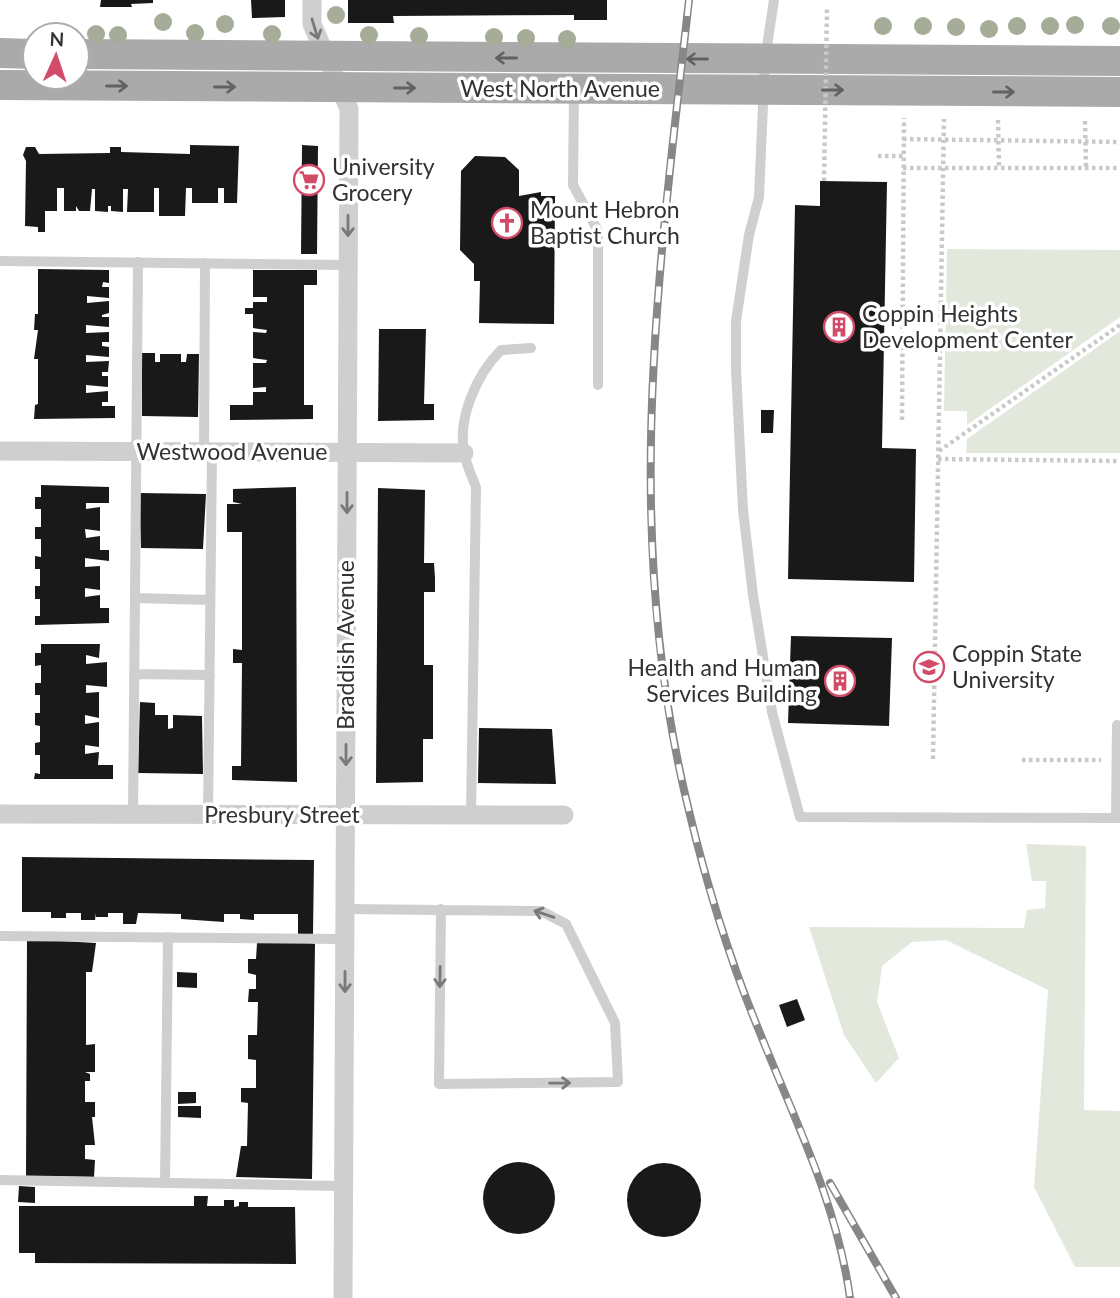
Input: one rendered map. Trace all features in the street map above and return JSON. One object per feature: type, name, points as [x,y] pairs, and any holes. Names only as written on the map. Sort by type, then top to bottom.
[{"type":"main road","points":[[0,53],[21,54]]},
{"type":"main road","name":"West North Avenue","points":[[91,54],[326,57],[629,74],[765,90],[1120,92]]},
{"type":"main road","name":"West North Avenue","points":[[629,74],[765,59],[1120,61]]},
{"type":"main road","name":"West North Avenue","points":[[0,85],[337,87],[575,73]]},
{"type":"street","name":"Braddish Avenue","points":[[312,0],[312,24],[337,87],[349,109],[343,1298]]},
{"type":"street","name":"Westwood Avenue","points":[[0,451],[464,453]]},
{"type":"street","name":"Presbury Street","points":[[0,814],[564,815]]},
{"type":"lane","points":[[774,0],[765,59],[759,197],[749,235],[736,321],[736,370],[743,510],[753,595],[772,712],[800,817],[1118,818],[1116,725]]},
{"type":"lane","points":[[575,73],[573,185],[598,231],[598,385]]},
{"type":"lane","points":[[0,261],[348,265]]},
{"type":"lane","points":[[133,815],[138,262]]},
{"type":"lane","points":[[205,263],[211,600],[208,815]]},
{"type":"lane","points":[[471,815],[476,487],[464,453],[464,424],[473,391],[493,357],[501,350],[531,348]]},
{"type":"lane","points":[[135,598],[211,600]]},
{"type":"lane","points":[[134,674],[210,675]]},
{"type":"lane","points":[[345,909],[441,909],[541,911],[566,924],[615,1023],[618,1082],[439,1084],[441,909]]},
{"type":"lane","points":[[0,936],[345,939]]},
{"type":"lane","points":[[165,1184],[168,937]]},
{"type":"lane","points":[[0,1180],[344,1186]]},
{"type":"path","points":[[824,181],[827,8]]},
{"type":"path","points":[[902,420],[904,118]]},
{"type":"path","points":[[933,759],[944,119]]},
{"type":"path","points":[[998,120],[999,168]]},
{"type":"path","points":[[1085,121],[1086,168]]},
{"type":"path","points":[[903,139],[1120,142]]},
{"type":"path","points":[[878,156],[903,156]]},
{"type":"path","points":[[903,168],[1120,168]]},
{"type":"path","points":[[939,452],[1120,325]]},
{"type":"path","points":[[938,459],[1120,461]]},
{"type":"path","points":[[1022,760],[1101,760]]},
{"type":"shaded area","points":[[947,249],[1120,250],[1120,317],[967,425],[967,411],[944,411]]},
{"type":"shaded area","points":[[1120,331],[1120,453],[966,453],[967,439]]},
{"type":"shaded area","points":[[1026,844],[1086,846],[1084,1110],[1120,1111],[1120,1267],[1075,1267],[1034,1187],[1048,990],[946,940],[912,942],[882,966],[877,1002],[899,1058],[876,1083],[844,1035],[809,927],[1024,928],[1027,910],[1045,908],[1046,881],[1032,881]]},
{"type":"building","points":[[101,0],[153,0],[153,3],[131,4],[132,7],[100,7]]},
{"type":"building","points":[[251,0],[285,0],[285,17],[252,18]]},
{"type":"building","points":[[348,0],[607,0],[607,20],[574,20],[574,15],[393,16],[394,23],[348,23]]},
{"type":"building","points":[[190,145],[239,146],[237,203],[224,203],[224,188],[218,188],[218,203],[192,203],[192,188],[186,188],[185,216],[159,216],[159,188],[154,188],[154,212],[127,212],[128,189],[123,189],[123,212],[111,211],[111,206],[108,206],[108,212],[95,211],[95,189],[92,189],[90,211],[79,211],[76,206],[76,211],[64,211],[64,188],[57,188],[57,211],[45,211],[45,232],[38,232],[38,227],[25,226],[26,161],[23,155],[26,147],[35,147],[39,154],[110,153],[110,147],[121,147],[121,152],[190,154]]},
{"type":"building","name":"University Grocery","points":[[302,145],[318,146],[317,254],[301,254]]},
{"type":"building","name":"Mount Hebron Baptist Church","points":[[475,156],[505,157],[519,170],[519,196],[541,192],[541,196],[555,196],[554,324],[479,323],[480,281],[474,281],[474,264],[460,250],[461,171]]},
{"type":"building","name":"Coppin Heights Development Center","points":[[820,181],[887,182],[882,448],[916,449],[914,582],[788,579],[795,205],[820,206]]},
{"type":"building","points":[[38,269],[109,270],[109,283],[103,282],[102,287],[109,287],[109,298],[87,296],[87,303],[109,301],[109,313],[102,317],[109,317],[109,327],[86,325],[86,333],[109,332],[109,342],[102,342],[102,346],[109,347],[109,357],[86,355],[86,362],[109,361],[108,372],[102,372],[102,376],[108,376],[108,387],[86,385],[86,393],[108,391],[108,402],[102,402],[102,406],[115,406],[115,418],[34,419],[35,405],[38,404],[38,359],[34,359],[38,330],[34,330],[35,314],[38,314]]},
{"type":"building","points":[[253,270],[317,270],[317,285],[304,285],[304,405],[313,405],[313,419],[230,420],[230,405],[253,405],[253,392],[266,392],[266,387],[253,388],[253,363],[266,363],[267,360],[253,358],[253,332],[266,333],[267,330],[253,328],[253,314],[245,314],[245,308],[253,308],[253,302],[267,302],[267,297],[253,297]]},
{"type":"building","points":[[379,329],[426,329],[424,404],[434,404],[434,420],[378,421]]},
{"type":"building","points":[[142,353],[155,353],[155,362],[160,362],[160,354],[181,354],[181,362],[186,362],[187,354],[199,354],[198,417],[142,416]]},
{"type":"building","points":[[761,410],[774,410],[773,433],[761,433]]},
{"type":"building","points":[[41,485],[109,487],[109,503],[86,503],[86,509],[100,507],[100,531],[85,529],[86,538],[100,536],[100,550],[109,550],[109,561],[85,558],[85,567],[100,566],[100,590],[85,588],[85,597],[100,595],[100,608],[109,608],[109,623],[35,625],[35,616],[40,616],[40,599],[35,599],[35,586],[40,586],[40,569],[35,569],[35,556],[41,557],[41,539],[35,539],[35,527],[41,527],[41,509],[35,509],[35,497],[41,497]]},
{"type":"building","points":[[296,487],[297,782],[232,780],[232,766],[241,766],[242,663],[233,663],[233,649],[242,650],[242,532],[227,532],[227,504],[242,504],[233,502],[233,489]]},
{"type":"building","points":[[378,488],[425,490],[424,563],[434,563],[435,592],[424,592],[424,665],[433,665],[433,739],[423,739],[423,782],[376,783]]},
{"type":"building","points":[[139,493],[206,494],[203,549],[141,548]]},
{"type":"building","name":"Health and Human Services Building","points":[[791,636],[892,638],[889,726],[788,723]]},
{"type":"building","points":[[41,644],[100,644],[99,658],[86,655],[86,664],[107,662],[107,687],[86,685],[86,693],[99,692],[99,718],[85,715],[85,724],[99,722],[99,747],[85,745],[85,754],[99,752],[98,765],[113,765],[113,779],[34,779],[35,773],[40,774],[40,755],[35,755],[35,743],[40,742],[40,726],[35,725],[35,713],[40,713],[40,695],[35,695],[35,683],[41,683],[41,665],[35,666],[35,653],[41,653]]},
{"type":"building","points":[[140,702],[155,703],[155,715],[168,715],[168,729],[173,728],[173,715],[202,716],[203,774],[138,773]]},
{"type":"building","points":[[479,728],[552,729],[556,784],[478,783]]},
{"type":"building","points":[[22,857],[314,860],[313,934],[298,934],[298,914],[254,914],[254,920],[240,919],[240,914],[224,914],[224,922],[181,919],[181,914],[138,913],[136,924],[123,924],[123,913],[108,913],[108,917],[96,917],[96,913],[95,920],[81,920],[81,913],[66,913],[66,918],[51,918],[51,912],[22,912]]},
{"type":"building","points":[[27,939],[96,943],[92,972],[86,972],[86,1045],[95,1044],[95,1072],[85,1072],[90,1074],[90,1081],[85,1081],[85,1102],[95,1102],[95,1117],[92,1117],[95,1145],[85,1145],[85,1159],[95,1160],[94,1177],[26,1176]]},
{"type":"building","points":[[301,941],[315,944],[312,1179],[236,1177],[241,1146],[247,1146],[248,1103],[241,1102],[241,1088],[256,1088],[256,1060],[248,1059],[248,1035],[257,1035],[258,1002],[248,1002],[249,989],[256,989],[256,975],[248,973],[248,959],[256,959],[257,943]]},
{"type":"building","points":[[177,972],[197,973],[197,988],[177,987]]},
{"type":"building","points":[[797,999],[805,1020],[787,1027],[779,1005]]},
{"type":"building","points":[[178,1092],[196,1092],[196,1103],[178,1104]]},
{"type":"building","points":[[178,1106],[201,1106],[201,1118],[178,1117]]},
{"type":"building","points":[[526,1162],[545,1172],[553,1184],[553,1212],[545,1224],[533,1232],[512,1234],[493,1224],[485,1212],[483,1191],[493,1172],[505,1164]]},
{"type":"building","points":[[664,1163],[678,1166],[690,1174],[698,1186],[701,1200],[698,1214],[690,1226],[678,1234],[664,1237],[650,1234],[638,1226],[630,1214],[627,1200],[630,1186],[638,1174],[650,1166]]},
{"type":"building","points":[[19,1186],[35,1187],[35,1203],[18,1202]]},
{"type":"building","points":[[194,1196],[208,1196],[207,1206],[224,1206],[224,1200],[234,1200],[234,1207],[239,1206],[239,1202],[248,1202],[248,1207],[295,1207],[296,1264],[35,1263],[35,1253],[19,1253],[19,1206],[194,1206]]},
{"type":"railway","points":[[689,0],[666,204],[652,406],[651,506],[656,607],[668,708],[689,811],[720,923],[749,1006],[825,1196],[844,1263],[850,1298]]},
{"type":"railway","points":[[830,1183],[896,1298]]},
{"type":"place","name":"University Grocery","points":[[309,180]]},
{"type":"place","name":"Mount Hebron Baptist Church","points":[[507,223]]},
{"type":"place","name":"Coppin Heights Development Center","points":[[839,327]]},
{"type":"place","name":"Coppin State University","points":[[929,667]]},
{"type":"place","name":"Health and Human Services Building","points":[[840,681]]}]
